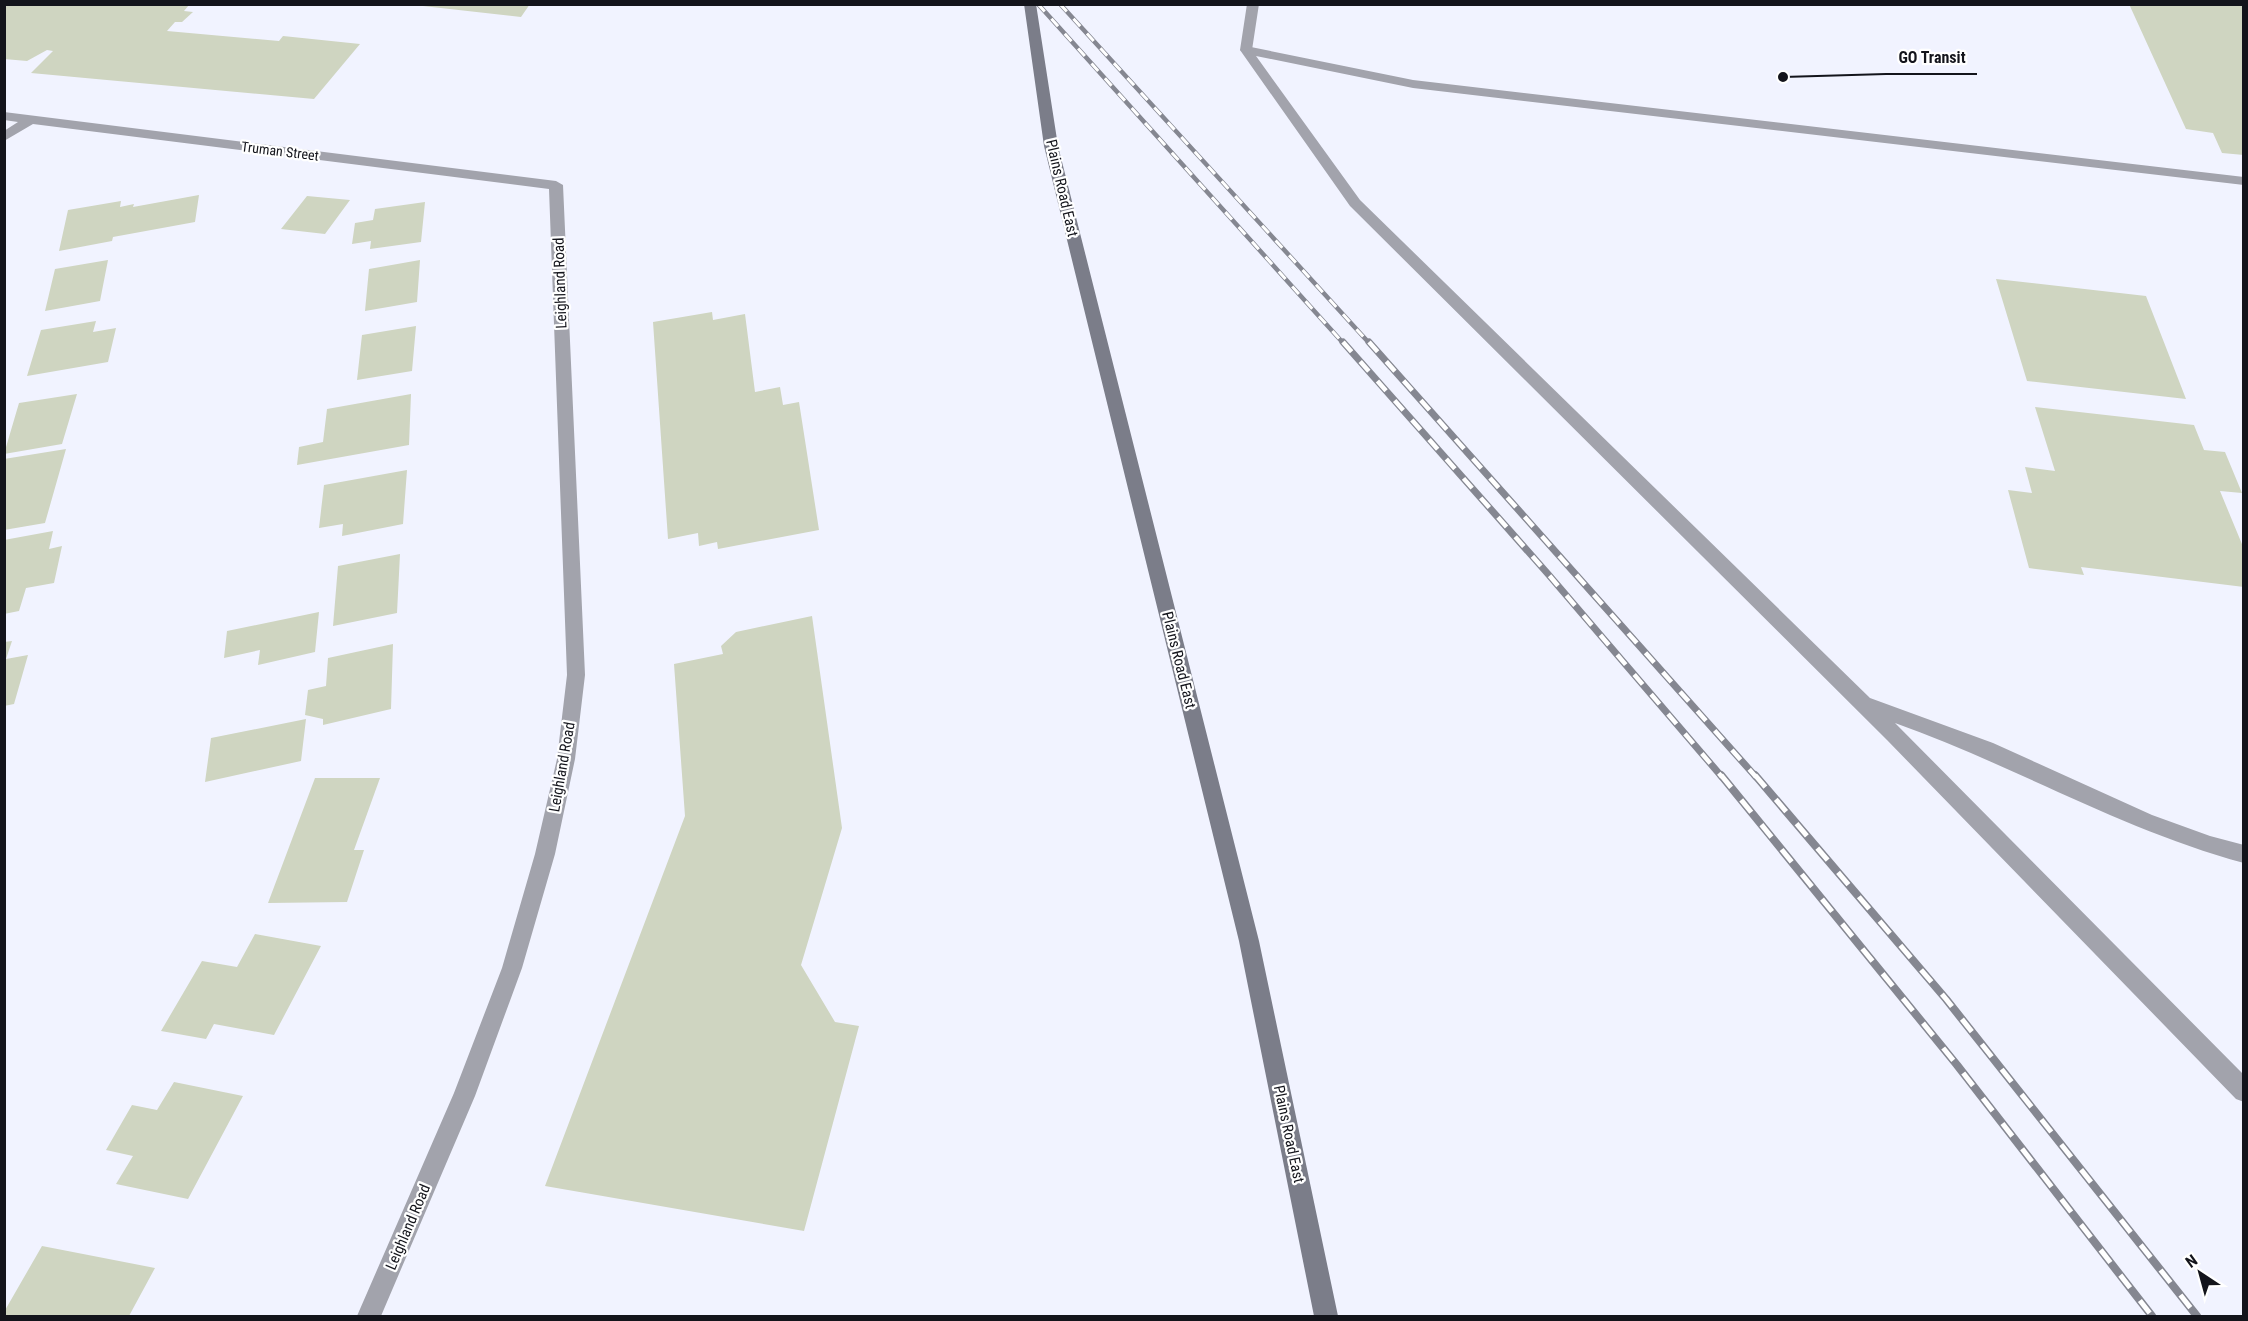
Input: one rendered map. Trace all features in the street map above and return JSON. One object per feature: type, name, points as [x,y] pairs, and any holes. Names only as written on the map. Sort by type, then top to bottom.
[{"type":"main road","name":"Plains Road East","points":[[1030,4],[1051,146],[1249,941],[1326,1317]]},
{"type":"street","points":[[1253,4],[1246,50],[1355,203],[1863,703],[2244,1091]]},
{"type":"street","points":[[1246,50],[1413,84],[2244,181]]},
{"type":"street","name":"Truman Street","points":[[4,116],[556,185]]},
{"type":"street","points":[[4,137],[30,120]]},
{"type":"street","name":"Leighland Road","points":[[369,1317],[464,1096],[512,968],[545,855],[566,759],[576,675],[556,185]]},
{"type":"street","points":[[1863,703],[1986,748],[2077,791],[2202,844],[2244,854]]},
{"type":"building","points":[[4,4],[189,5],[184,11],[193,12],[182,22],[175,22],[167,31],[279,41],[283,36],[360,44],[314,99],[31,73],[53,51],[47,50],[27,61],[4,59]]},
{"type":"building","points":[[405,4],[530,4],[521,17]]},
{"type":"building","points":[[2129,4],[2244,4],[2244,155],[2222,153],[2213,133],[2186,129]]},
{"type":"building","points":[[199,195],[195,222],[113,237],[112,241],[59,251],[68,210],[121,201],[120,207],[134,204],[133,207]]},
{"type":"building","points":[[307,196],[350,200],[325,234],[281,229]]},
{"type":"building","points":[[425,202],[421,242],[370,249],[371,241],[352,244],[355,223],[373,220],[375,209]]},
{"type":"building","points":[[108,260],[100,301],[45,311],[55,269]]},
{"type":"building","points":[[420,260],[417,302],[365,311],[369,269]]},
{"type":"building","points":[[1996,279],[2146,296],[2186,399],[2027,381]]},
{"type":"building","points":[[712,312],[713,320],[745,314],[755,392],[780,387],[783,405],[799,402],[819,530],[718,549],[717,542],[699,546],[698,533],[668,539],[653,322]]},
{"type":"building","points":[[96,321],[93,332],[116,328],[108,362],[27,376],[41,330]]},
{"type":"building","points":[[416,326],[412,371],[357,380],[362,335]]},
{"type":"building","points":[[77,394],[62,444],[4,454],[19,403]]},
{"type":"building","points":[[411,394],[409,445],[297,465],[299,447],[323,442],[327,409]]},
{"type":"building","points":[[2035,407],[2194,425],[2204,450],[2225,452],[2242,493],[2220,491],[2244,549],[2244,587],[2081,567],[2084,575],[2029,568],[2008,490],[2032,493],[2025,467],[2055,471]]},
{"type":"building","points":[[66,449],[45,523],[4,530],[4,459]]},
{"type":"building","points":[[407,470],[403,524],[342,536],[343,524],[319,528],[324,485]]},
{"type":"building","points":[[53,531],[49,549],[62,546],[54,583],[26,588],[19,611],[4,614],[4,540]]},
{"type":"building","points":[[400,554],[397,613],[333,626],[338,566]]},
{"type":"building","points":[[319,612],[315,652],[258,665],[260,650],[224,658],[227,631]]},
{"type":"building","points":[[812,616],[842,828],[801,965],[835,1022],[859,1026],[804,1231],[545,1186],[685,816],[674,664],[723,654],[721,646],[736,632]]},
{"type":"building","points":[[12,641],[6,659],[28,655],[14,704],[4,706],[4,642]]},
{"type":"building","points":[[393,644],[391,709],[323,725],[323,719],[305,715],[308,690],[326,686],[328,658]]},
{"type":"building","points":[[306,719],[301,761],[205,782],[211,738]]},
{"type":"building","points":[[315,778],[380,778],[354,850],[364,850],[347,902],[268,903]]},
{"type":"building","points":[[255,934],[321,946],[274,1035],[214,1024],[206,1039],[161,1031],[202,961],[237,967]]},
{"type":"building","points":[[174,1082],[243,1096],[188,1199],[116,1184],[133,1156],[106,1150],[132,1105],[157,1110]]},
{"type":"building","points":[[42,1246],[155,1268],[129,1316],[4,1316],[4,1312]]},
{"type":"railway","points":[[1038,4],[1344,344]]},
{"type":"railway","points":[[1060,4],[1370,344]]},
{"type":"railway","points":[[1343,342],[1548,574],[1722,777]]},
{"type":"railway","points":[[1369,342],[1756,777]]},
{"type":"railway","points":[[1721,775],[1957,1065],[2152,1316]]},
{"type":"railway","points":[[1755,775],[1946,999],[2197,1316]]},
{"type":"place","name":"GO Transit","points":[[1783,77]]}]
